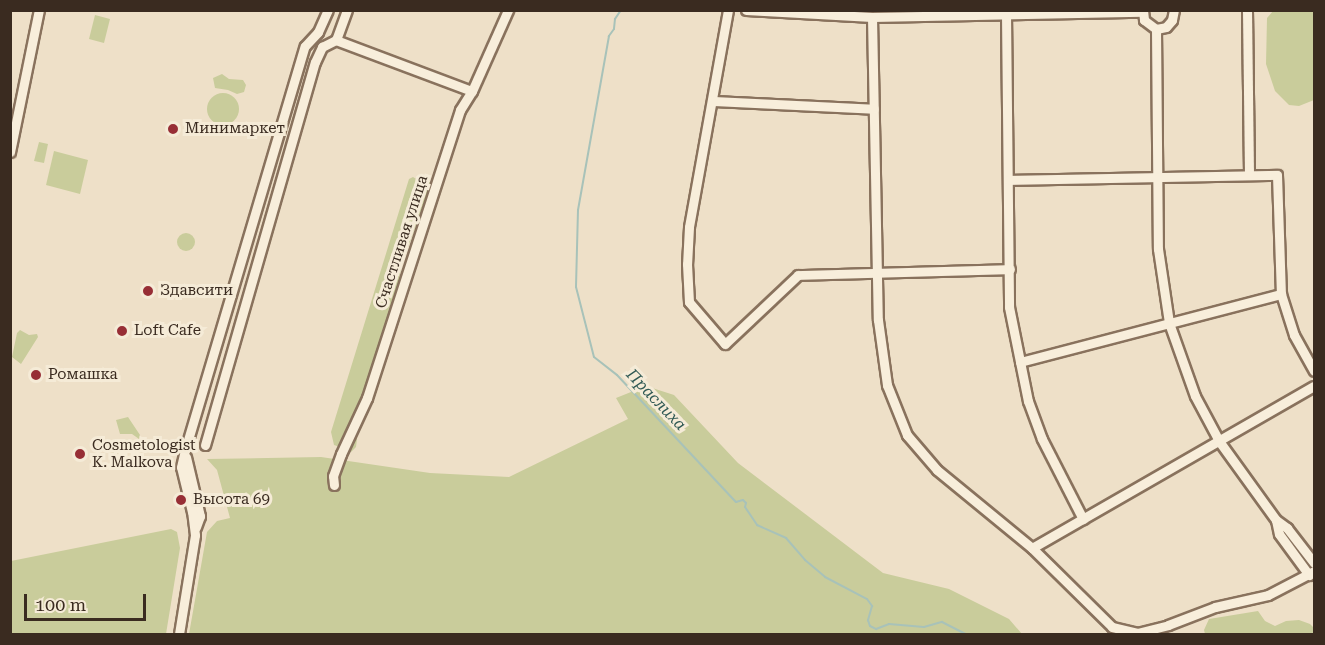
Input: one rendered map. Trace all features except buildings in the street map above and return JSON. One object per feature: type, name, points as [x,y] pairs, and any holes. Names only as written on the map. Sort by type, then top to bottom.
[{"type":"street","points":[[10,152],[39,10]]},
{"type":"street","points":[[179,634],[195,529],[200,516],[185,450],[304,46],[318,32],[328,10]]},
{"type":"street","points":[[336,40],[347,10]]},
{"type":"street","name":"Счастливая улица","points":[[334,485],[333,476],[340,454],[367,398],[460,110],[472,91],[508,10]]},
{"type":"street","points":[[728,10],[688,236],[689,302],[725,344],[798,275],[1010,269]]},
{"type":"street","points":[[746,10],[872,17],[1143,11],[1149,26],[1156,29],[1166,27],[1172,20],[1174,11],[1180,10]]},
{"type":"street","points":[[1247,10],[1249,174]]},
{"type":"street","points":[[1006,14],[1009,307],[1028,400],[1042,439],[1083,519]]},
{"type":"street","points":[[872,17],[879,272],[878,320],[887,385],[907,435],[937,470],[1032,548],[1112,627],[1137,633],[1215,607],[1268,595],[1312,574],[1279,534],[1276,520]]},
{"type":"street","points":[[1156,29],[1158,249],[1168,323],[1195,396],[1219,441],[1276,520],[1287,528],[1314,563]]},
{"type":"street","points":[[205,445],[315,62],[322,47],[327,42],[336,40],[472,91]]},
{"type":"street","points":[[713,101],[874,109]]},
{"type":"street","points":[[1009,180],[1277,175],[1281,294],[1294,335],[1314,371]]},
{"type":"street","points":[[1020,362],[1281,294]]},
{"type":"street","points":[[1032,548],[1314,386]]},
{"type":"green space","points":[[1273,11],[1314,11],[1314,100],[1299,106],[1289,105],[1275,91],[1266,64],[1267,18]]},
{"type":"green space","points":[[95,15],[110,19],[104,43],[89,39]]},
{"type":"green space","points":[[222,74],[229,79],[243,80],[246,85],[244,92],[237,94],[215,88],[213,78]]},
{"type":"green space","points":[[223,93],[234,98],[239,109],[234,120],[223,125],[212,120],[207,109],[212,98]]},
{"type":"green space","points":[[39,142],[48,144],[44,163],[34,161]]},
{"type":"green space","points":[[54,151],[88,160],[80,194],[46,185]]},
{"type":"green space","points":[[413,177],[421,182],[430,182],[430,186],[401,267],[399,283],[363,394],[348,429],[357,439],[356,447],[346,453],[343,448],[334,445],[331,432],[409,179]]},
{"type":"green space","points":[[182,233],[190,233],[195,238],[193,249],[182,251],[177,246],[177,238]]},
{"type":"green space","points":[[20,330],[29,335],[37,334],[38,337],[21,364],[12,357],[17,333]]},
{"type":"green space","points":[[646,386],[674,395],[738,463],[883,573],[949,589],[1009,619],[1022,634],[189,634],[207,532],[217,521],[230,518],[217,470],[207,459],[321,457],[430,473],[509,477],[628,419],[616,398]]},
{"type":"green space","points":[[128,417],[140,435],[139,439],[132,434],[120,434],[116,420]]},
{"type":"green space","points":[[126,439],[134,441],[140,447],[112,455],[115,444]]},
{"type":"green space","points":[[171,529],[177,532],[180,548],[166,634],[11,634],[11,561]]},
{"type":"green space","points":[[1258,611],[1265,621],[1275,626],[1286,621],[1299,620],[1310,624],[1314,628],[1314,634],[1205,634],[1204,630],[1209,619]]},
{"type":"waterway","name":"Праслиха","points":[[621,10],[609,36],[578,210],[576,287],[594,357],[617,375],[736,502],[743,500],[746,503],[745,507],[757,525],[786,538],[805,560],[825,577],[867,599],[872,606],[868,620],[870,626],[876,629],[889,624],[924,627],[942,622],[966,634]]},
{"type":"place","name":"Минимаркет","points":[[173,129]]},
{"type":"place","name":"Здавсити","points":[[148,291]]},
{"type":"place","name":"Loft Cafe","points":[[122,331]]},
{"type":"place","name":"Ромашка","points":[[36,375]]},
{"type":"place","name":"Cosmetologist K. Malkova","points":[[80,454]]},
{"type":"place","name":"Высота 69","points":[[181,500]]}]
